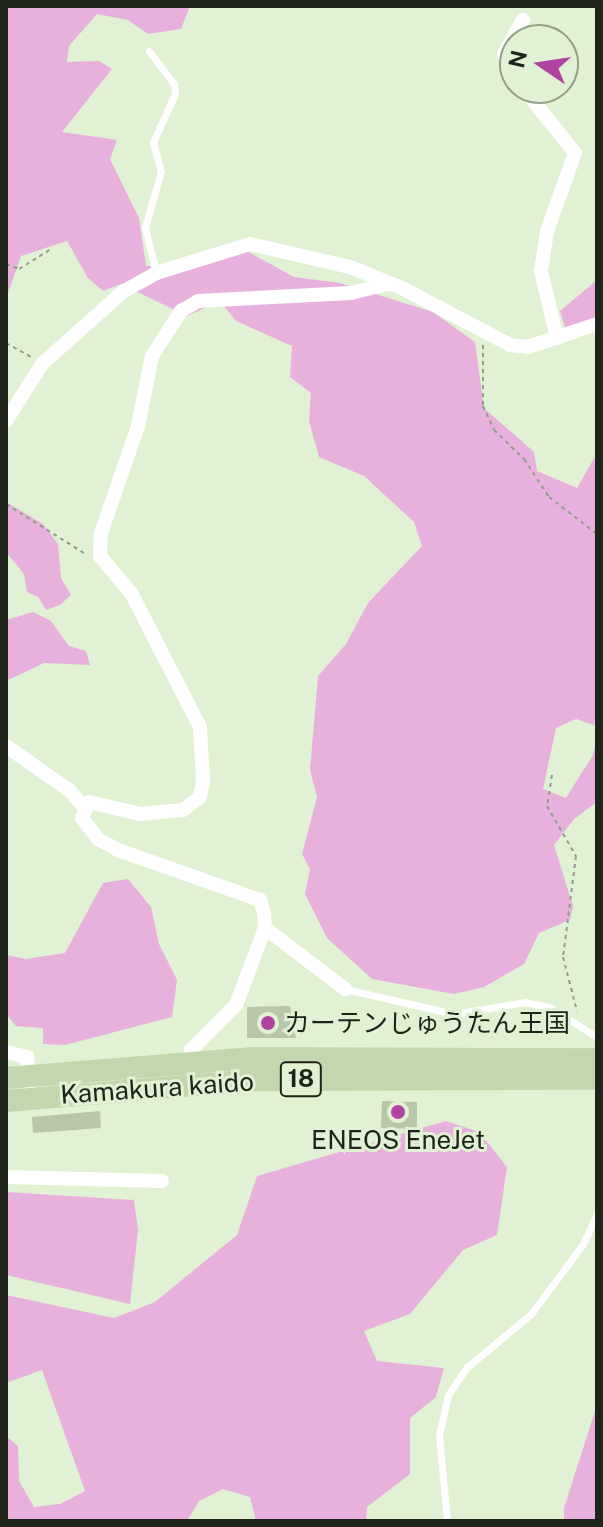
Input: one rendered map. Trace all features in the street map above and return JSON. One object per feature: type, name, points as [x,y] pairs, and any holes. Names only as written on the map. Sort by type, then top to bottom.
[{"type":"main road","name":"Kamakura kaido","points":[[6,1101],[30,1087],[186,1062],[347,1056],[597,1059]]},
{"type":"main road","name":"Kamakura kaido","points":[[6,1078],[30,1087],[187,1085],[346,1078],[597,1079]]},
{"type":"street","points":[[521,24],[523,20]]},
{"type":"street","points":[[536,104],[575,153],[547,231],[541,271],[557,338]]},
{"type":"street","points":[[6,421],[42,364],[124,291],[156,273],[250,244],[311,255],[446,310],[484,334],[528,347],[597,324]]},
{"type":"street","points":[[83,806],[89,802],[140,814],[172,813],[194,803],[203,781],[195,715],[131,593],[100,556],[101,533],[138,426],[152,356],[181,311],[198,301],[351,293],[388,284]]},
{"type":"street","points":[[6,746],[70,791],[83,806],[87,829],[118,850],[260,900],[265,928],[236,1005],[197,1042],[186,1062],[187,1085]]},
{"type":"street","points":[[265,928],[345,989]]},
{"type":"street","points":[[6,1052],[27,1057],[30,1087]]},
{"type":"street","points":[[6,1177],[162,1181]]},
{"type":"lane","points":[[149,51],[174,84],[175,94],[153,142],[161,171],[145,227],[156,273]]},
{"type":"lane","points":[[345,989],[454,1014],[525,1002],[549,1007],[596,1036]]},
{"type":"lane","points":[[447,1521],[439,1435],[448,1395],[467,1367],[531,1314],[583,1244],[597,1214]]},
{"type":"path","points":[[6,264],[19,269],[50,250]]},
{"type":"path","points":[[484,334],[483,406],[494,430],[524,459],[549,497],[597,534]]},
{"type":"path","points":[[6,343],[42,364]]},
{"type":"path","points":[[6,504],[85,555],[100,556]]},
{"type":"path","points":[[552,775],[547,806],[576,856],[564,977],[573,1006],[596,1036]]},
{"type":"shaded area","points":[[6,6],[190,6],[181,29],[148,34],[128,20],[97,14],[69,46],[67,62],[99,61],[112,69],[62,132],[117,140],[110,159],[139,218],[146,266],[200,264],[243,249],[294,277],[340,283],[433,312],[475,342],[484,408],[534,452],[537,471],[577,488],[597,453],[597,726],[576,719],[556,728],[543,789],[566,798],[593,755],[597,733],[597,802],[574,819],[554,845],[573,906],[570,920],[539,933],[524,964],[484,987],[454,994],[372,979],[327,938],[305,894],[310,869],[302,854],[317,797],[310,770],[318,676],[346,644],[368,603],[422,546],[414,522],[364,476],[319,457],[309,421],[311,393],[290,377],[292,346],[236,321],[220,301],[187,316],[121,284],[103,291],[88,278],[67,241],[21,256],[6,299]]},
{"type":"shaded area","points":[[597,280],[597,318],[566,331],[560,311]]},
{"type":"shaded area","points":[[6,502],[43,524],[58,544],[61,578],[71,595],[60,605],[46,610],[38,597],[27,592],[24,574],[6,552]]},
{"type":"shaded area","points":[[33,612],[51,621],[69,646],[86,651],[90,665],[44,663],[6,681],[6,620]]},
{"type":"shaded area","points":[[128,879],[151,907],[159,944],[177,980],[172,1017],[65,1045],[43,1044],[43,1028],[16,1026],[6,1014],[6,955],[26,959],[65,953],[103,883]]},
{"type":"shaded area","points":[[446,1121],[479,1132],[507,1167],[497,1235],[463,1250],[410,1314],[364,1331],[377,1361],[444,1368],[436,1397],[410,1418],[410,1474],[367,1507],[366,1521],[256,1521],[250,1497],[223,1489],[199,1501],[187,1521],[6,1521],[6,1436],[18,1446],[19,1481],[34,1507],[60,1504],[85,1491],[42,1370],[6,1383],[6,1295],[114,1318],[155,1302],[237,1235],[257,1176]]},
{"type":"shaded area","points":[[6,1192],[134,1200],[138,1230],[130,1304],[6,1275]]},
{"type":"shaded area","points":[[597,1405],[597,1521],[564,1521],[564,1508]]},
{"type":"building","points":[[290,1006],[296,1038],[247,1038],[247,1007]]},
{"type":"building","points":[[382,1101],[417,1102],[417,1129],[381,1128]]},
{"type":"building","points":[[100,1111],[101,1128],[33,1133],[32,1117]]},
{"type":"place","name":"カーテンじゅうたん王国","points":[[268,1023]]},
{"type":"place","name":"ENEOS EneJet","points":[[398,1112]]}]
